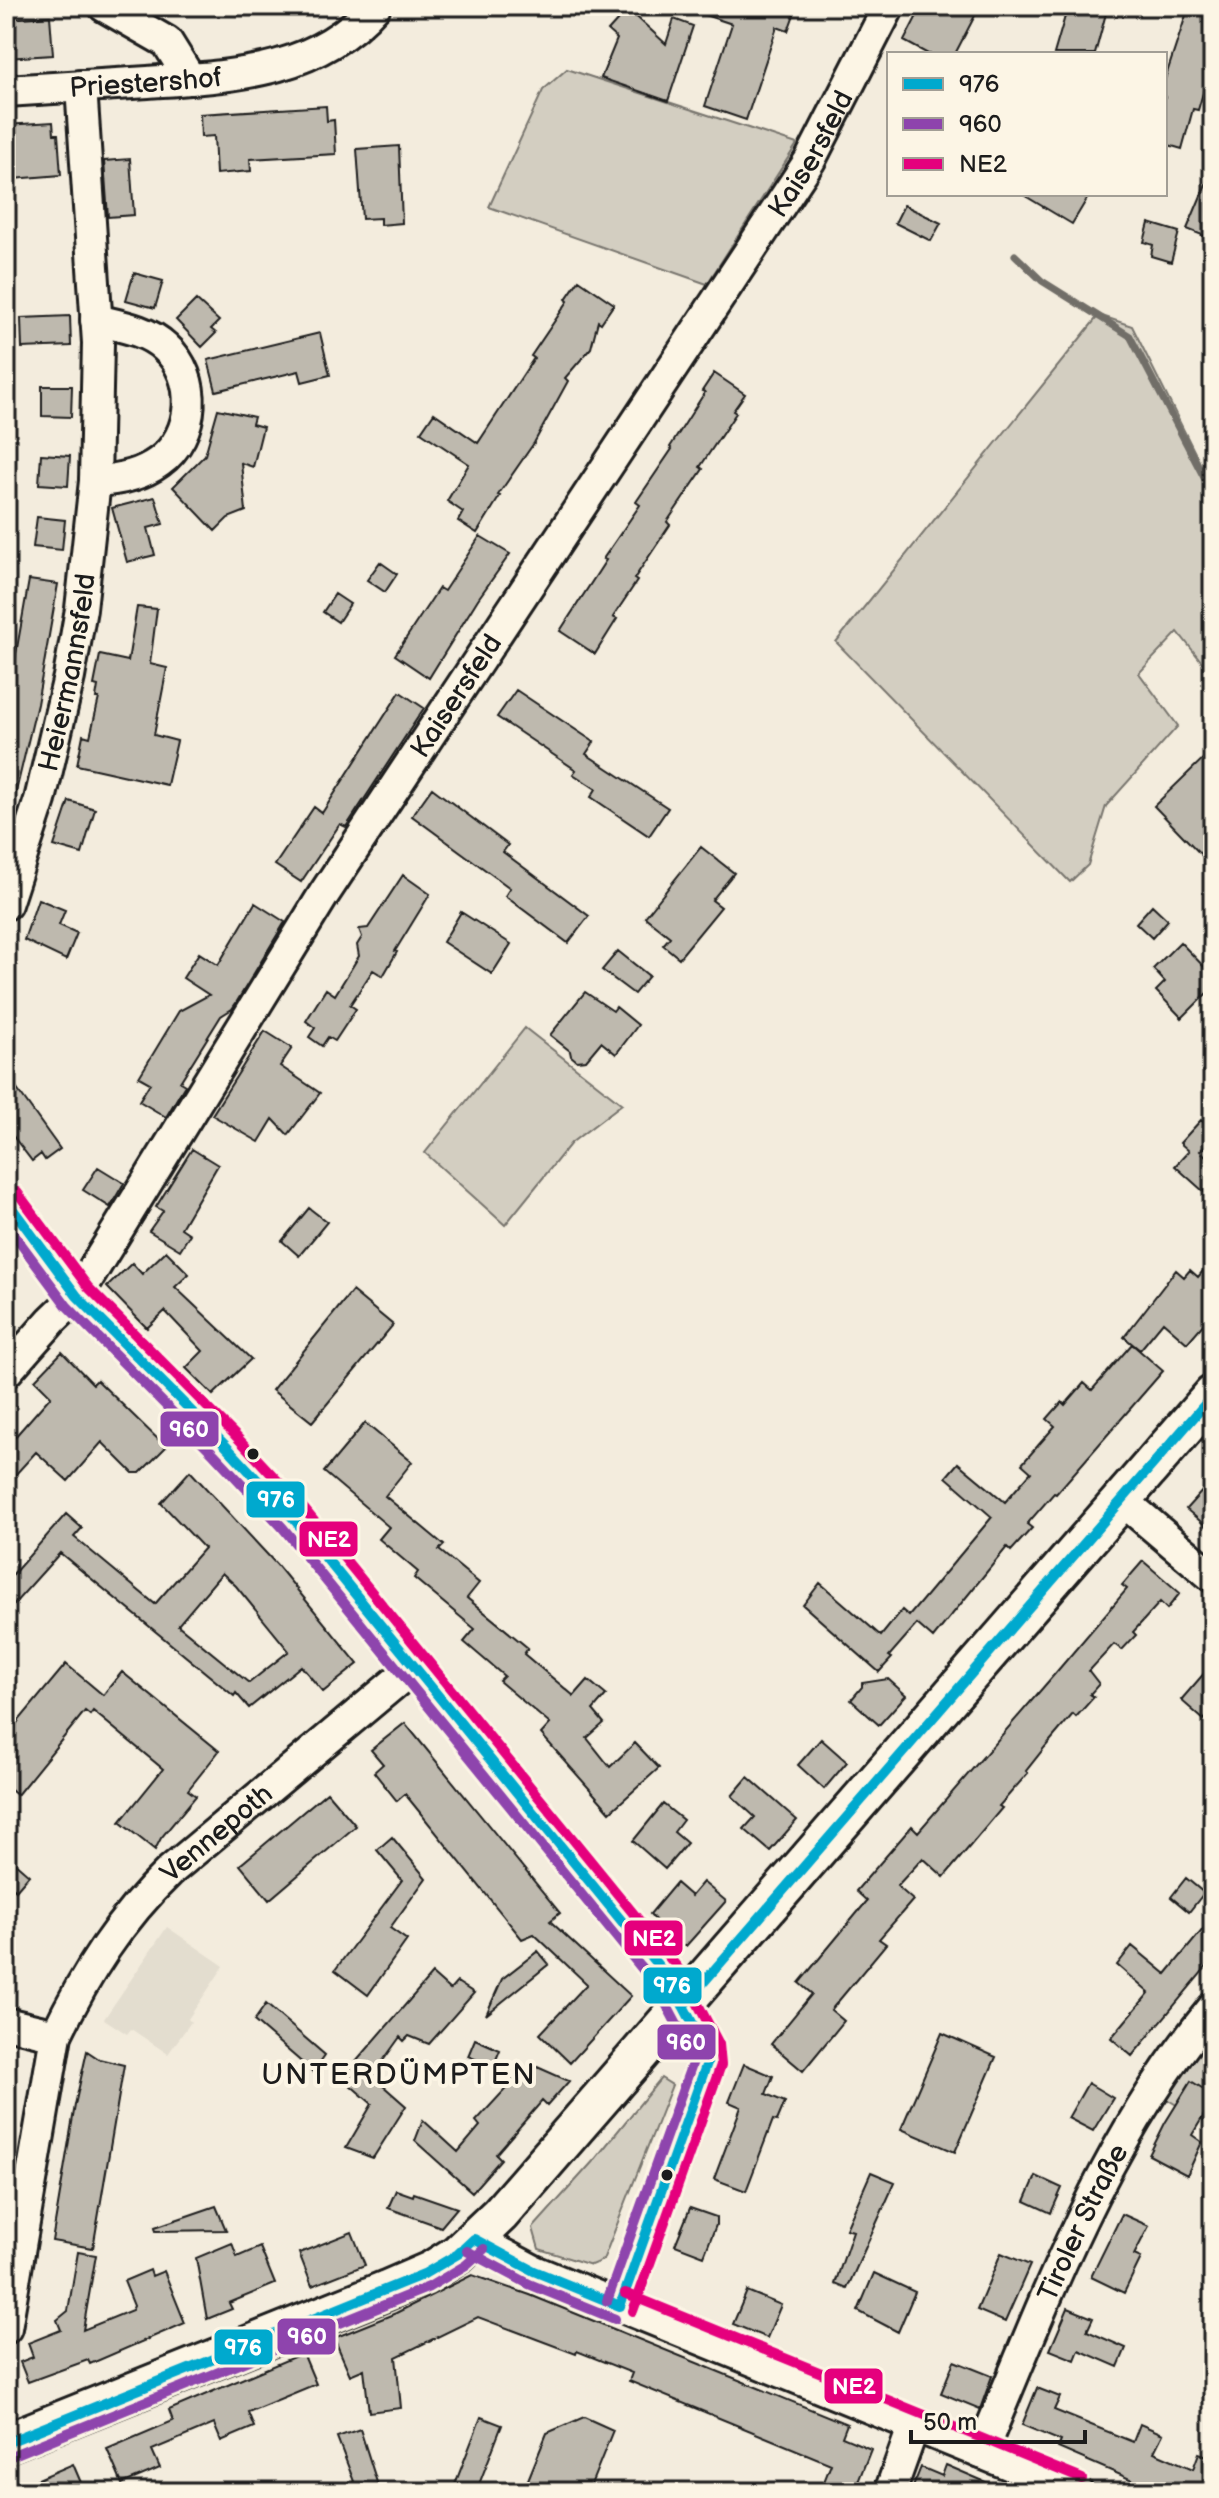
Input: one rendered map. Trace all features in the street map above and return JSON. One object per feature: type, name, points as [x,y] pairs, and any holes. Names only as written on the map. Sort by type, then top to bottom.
[{"type":"main road","points":[[6,2443],[412,2280],[448,2260],[474,2239],[500,2214],[683,2006],[1213,1395]]},
{"type":"street","points":[[104,6],[167,42],[190,79]]},
{"type":"street","name":"Priestershof","points":[[6,91],[245,74],[284,65],[319,50],[375,6]]},
{"type":"street","name":"Kaisersfeld","points":[[6,1372],[77,1296],[332,882],[810,160],[889,6]]},
{"type":"street","name":"Heiermannsfeld","points":[[6,904],[40,800],[69,677],[81,609],[95,481],[96,320],[81,86]]},
{"type":"street","points":[[95,481],[134,475],[163,459],[183,432],[189,403],[182,371],[167,348],[145,334],[96,320]]},
{"type":"street","points":[[6,1200],[77,1296],[294,1519],[669,1979],[706,2049],[707,2063],[620,2306]]},
{"type":"street","points":[[1122,1500],[1213,1577]]},
{"type":"street","name":"Vennepoth","points":[[6,2328],[15,2222],[56,2035],[99,1955],[140,1900],[188,1855],[415,1666]]},
{"type":"street","name":"Tiroler Straße","points":[[981,2453],[1095,2188],[1159,2077],[1213,2008]]},
{"type":"street","points":[[6,2023],[56,2035]]},
{"type":"street","points":[[474,2239],[534,2271],[1077,2492]]},
{"type":"street","points":[[890,2492],[914,2425]]},
{"type":"shaded area","points":[[567,69],[797,144],[707,284],[489,207],[543,90]]},
{"type":"shaded area","points":[[1099,315],[1132,326],[1207,477],[1213,474],[1213,676],[1178,632],[1139,673],[1178,726],[1106,806],[1088,865],[1070,882],[836,642]]},
{"type":"shaded area","points":[[525,1028],[622,1104],[571,1143],[505,1225],[425,1153]]},
{"type":"shaded area","points":[[167,1927],[224,1966],[168,2054],[131,2029],[127,2034],[104,2019]]},
{"type":"shaded area","points":[[1213,2034],[1213,2127],[1165,2098],[1179,2075]]},
{"type":"shaded area","points":[[661,2078],[672,2085],[603,2260],[591,2265],[539,2249],[533,2228],[596,2158]]},
{"type":"building","points":[[688,6],[797,6],[788,31],[777,27],[746,120],[705,106],[732,24],[687,9]]},
{"type":"building","points":[[922,6],[980,6],[956,52],[924,52],[904,41]]},
{"type":"building","points":[[1068,6],[1108,6],[1096,52],[1055,52]]},
{"type":"building","points":[[1189,6],[1213,6],[1213,70],[1210,69],[1198,110],[1193,109],[1182,149],[1167,145],[1167,73]]},
{"type":"building","points":[[628,9],[666,44],[674,19],[693,26],[668,101],[601,78],[617,39],[608,31]]},
{"type":"building","points":[[50,16],[53,55],[6,58],[6,19]]},
{"type":"building","points":[[326,106],[327,121],[334,120],[336,154],[250,159],[251,171],[216,174],[214,136],[201,137],[200,114]]},
{"type":"building","points":[[53,122],[54,134],[58,134],[61,175],[13,179],[12,161],[6,161],[6,125]]},
{"type":"building","points":[[399,146],[402,223],[380,225],[380,218],[362,219],[357,149]]},
{"type":"building","points":[[130,159],[134,215],[108,217],[104,161]]},
{"type":"building","points":[[1213,167],[1213,222],[1207,237],[1187,229]]},
{"type":"building","points":[[1025,196],[1089,196],[1072,224]]},
{"type":"building","points":[[904,205],[941,223],[931,241],[895,223]]},
{"type":"building","points":[[1149,223],[1179,232],[1171,262],[1151,256],[1153,245],[1144,242]]},
{"type":"building","points":[[134,273],[163,281],[155,308],[126,300]]},
{"type":"building","points":[[579,280],[614,304],[601,323],[598,321],[591,348],[565,378],[568,381],[534,443],[498,495],[477,533],[458,521],[463,512],[447,501],[469,464],[421,432],[434,413],[478,443],[534,358],[531,356]]},
{"type":"building","points":[[196,300],[219,321],[211,329],[216,333],[202,347],[176,320]]},
{"type":"building","points":[[70,316],[71,346],[22,348],[21,318]]},
{"type":"building","points":[[320,333],[330,375],[302,382],[299,371],[216,391],[208,360]]},
{"type":"building","points":[[714,373],[745,394],[700,467],[703,469],[667,522],[670,525],[634,579],[637,581],[613,617],[617,619],[595,654],[560,631],[640,505],[636,502],[672,449],[670,447]]},
{"type":"building","points":[[42,386],[72,386],[71,417],[42,416]]},
{"type":"building","points":[[218,409],[254,417],[252,424],[263,427],[253,467],[241,463],[246,511],[228,518],[215,531],[173,487],[205,455]]},
{"type":"building","points":[[41,454],[70,456],[68,486],[39,484]]},
{"type":"building","points":[[155,497],[163,524],[148,528],[155,555],[127,562],[112,508]]},
{"type":"building","points":[[37,517],[65,520],[62,550],[33,547]]},
{"type":"building","points":[[480,536],[510,554],[429,678],[395,655],[439,588],[444,591]]},
{"type":"building","points":[[380,562],[397,574],[385,592],[367,580]]},
{"type":"building","points":[[29,580],[58,584],[37,704],[13,804],[6,803],[6,710]]},
{"type":"building","points":[[335,594],[350,604],[338,622],[323,612]]},
{"type":"building","points":[[137,607],[157,609],[150,664],[167,668],[154,735],[177,741],[167,785],[77,765],[83,735],[90,737],[99,698],[96,698],[98,686],[94,685],[100,655],[128,661]]},
{"type":"building","points":[[516,690],[594,742],[586,754],[668,808],[649,836],[591,797],[596,789],[573,774],[576,770],[497,717]]},
{"type":"building","points":[[400,692],[424,708],[346,827],[340,824],[301,882],[275,865],[314,807],[322,813]]},
{"type":"building","points":[[1213,749],[1213,867],[1154,806]]},
{"type":"building","points":[[432,788],[508,845],[503,852],[589,916],[568,943],[505,896],[510,888],[412,816]]},
{"type":"building","points":[[69,801],[95,809],[82,854],[54,846]]},
{"type":"building","points":[[701,847],[734,873],[712,900],[721,907],[679,958],[663,945],[670,937],[645,917]]},
{"type":"building","points":[[403,875],[430,894],[383,976],[373,970],[350,1005],[356,1009],[335,1041],[328,1037],[322,1046],[309,1037],[315,1028],[306,1021],[326,989],[335,995],[359,956],[357,945],[362,937],[359,929],[368,928]]},
{"type":"building","points":[[38,899],[65,910],[59,925],[77,933],[66,960],[24,940]]},
{"type":"building","points":[[255,903],[285,922],[236,1003],[221,1016],[180,1082],[185,1085],[166,1117],[139,1101],[150,1083],[139,1077],[179,1011],[209,995],[183,978],[199,953],[218,965]]},
{"type":"building","points":[[1152,905],[1168,920],[1152,938],[1136,923]]},
{"type":"building","points":[[461,912],[511,944],[492,974],[443,942]]},
{"type":"building","points":[[1180,942],[1213,976],[1213,987],[1182,1018],[1156,991],[1165,982],[1153,969]]},
{"type":"building","points":[[618,951],[649,976],[634,994],[602,970]]},
{"type":"building","points":[[585,992],[613,1011],[616,1007],[638,1025],[616,1054],[601,1042],[586,1060],[577,1061],[550,1035]]},
{"type":"building","points":[[265,1031],[292,1048],[280,1066],[320,1093],[288,1135],[273,1119],[259,1142],[212,1115]]},
{"type":"building","points":[[6,1074],[60,1149],[45,1160],[41,1154],[32,1161],[6,1127]]},
{"type":"building","points":[[1201,1120],[1213,1130],[1213,1137],[1200,1151],[1213,1162],[1213,1200],[1175,1166],[1189,1151],[1180,1143]]},
{"type":"building","points":[[192,1149],[218,1165],[181,1228],[190,1234],[180,1250],[149,1231],[163,1211],[156,1207]]},
{"type":"building","points":[[98,1167],[124,1183],[110,1207],[83,1190]]},
{"type":"building","points":[[309,1208],[327,1222],[299,1256],[282,1241]]},
{"type":"building","points":[[166,1251],[189,1274],[175,1287],[251,1359],[213,1395],[186,1368],[203,1351],[165,1311],[147,1328],[107,1287],[132,1263],[142,1274]]},
{"type":"building","points":[[1213,1259],[1213,1313],[1187,1343],[1163,1322],[1140,1350],[1124,1337],[1176,1270],[1184,1277],[1190,1270],[1198,1277]]},
{"type":"building","points":[[352,1291],[393,1325],[312,1422],[272,1390]]},
{"type":"building","points":[[1132,1344],[1163,1371],[1027,1524],[1032,1528],[1011,1551],[1007,1547],[933,1638],[917,1624],[879,1672],[803,1605],[820,1583],[881,1636],[902,1610],[909,1616],[992,1517],[946,1477],[958,1463],[1005,1502],[1031,1472],[1022,1464],[1055,1426],[1047,1419],[1062,1402],[1065,1405],[1084,1383],[1092,1390]]},
{"type":"building","points":[[62,1352],[93,1384],[97,1380],[166,1447],[140,1473],[133,1473],[102,1442],[68,1481],[36,1452],[6,1485],[6,1447],[51,1396],[35,1380]]},
{"type":"building","points":[[365,1423],[412,1462],[385,1496],[444,1545],[439,1550],[479,1583],[467,1598],[528,1648],[524,1654],[574,1696],[588,1680],[606,1695],[593,1710],[604,1723],[587,1738],[610,1767],[635,1743],[659,1768],[610,1812],[541,1734],[550,1724],[499,1681],[504,1676],[464,1642],[475,1629],[414,1578],[418,1572],[379,1539],[389,1527],[324,1472]]},
{"type":"building","points":[[190,1471],[277,1565],[358,1664],[323,1692],[301,1666],[249,1708],[236,1693],[234,1696],[60,1553],[6,1613],[6,1582],[66,1514],[82,1528],[74,1537],[155,1604],[204,1548],[161,1503]],"holes":[[[222,1573],[289,1651],[249,1683],[178,1625]]]},
{"type":"building","points":[[1213,1479],[1213,1532],[1186,1509]]},
{"type":"building","points":[[1143,1561],[1180,1593],[1167,1609],[1160,1602],[1133,1632],[1136,1635],[1122,1650],[1114,1644],[1089,1671],[1099,1684],[1090,1694],[1094,1697],[1076,1717],[1073,1714],[1045,1747],[1026,1771],[1028,1773],[999,1806],[1002,1808],[944,1877],[923,1858],[897,1886],[913,1900],[879,1939],[886,1944],[831,2010],[844,2021],[803,2071],[771,2044],[812,1994],[799,1983],[867,1901],[856,1891],[912,1826],[918,1832],[1127,1589],[1122,1585]]},
{"type":"building","points":[[1213,1663],[1213,1709],[1204,1720],[1181,1700]]},
{"type":"building","points":[[66,1664],[103,1695],[122,1672],[219,1751],[188,1790],[196,1796],[161,1838],[155,1850],[120,1822],[163,1769],[93,1711],[90,1715],[85,1711],[17,1795],[6,1786],[6,1736]]},
{"type":"building","points":[[888,1679],[906,1695],[879,1725],[851,1700],[862,1683]]},
{"type":"building","points":[[405,1723],[560,1913],[550,1921],[631,1996],[570,2063],[540,2034],[587,1984],[534,1934],[522,1939],[405,1794],[397,1801],[374,1772],[383,1764],[371,1750]]},
{"type":"building","points":[[821,1739],[847,1762],[824,1789],[798,1765]]},
{"type":"building","points":[[748,1777],[797,1820],[770,1851],[744,1829],[755,1817],[732,1796]]},
{"type":"building","points":[[327,1792],[356,1826],[269,1900],[240,1865]]},
{"type":"building","points":[[663,1804],[683,1820],[674,1832],[687,1843],[665,1869],[633,1841]]},
{"type":"building","points":[[392,1837],[426,1878],[390,1928],[407,1940],[368,1995],[335,1970],[402,1880],[377,1850]]},
{"type":"building","points":[[6,1855],[29,1875],[16,1890],[6,1881]]},
{"type":"building","points":[[1186,1878],[1204,1893],[1189,1912],[1171,1897]]},
{"type":"building","points":[[703,1882],[726,1901],[686,1946],[677,1946],[650,1914],[676,1883],[691,1896]]},
{"type":"building","points":[[1213,1917],[1213,1959],[1132,2056],[1111,2038],[1149,1993],[1117,1965],[1132,1946],[1166,1974]]},
{"type":"building","points":[[538,1951],[549,1964],[486,2015],[502,1979]]},
{"type":"building","points":[[432,1974],[450,1990],[457,1982],[474,1993],[429,2044],[409,2036],[404,2041],[400,2037],[372,2076],[406,2106],[373,2158],[346,2148],[372,2104],[342,2078]]},
{"type":"building","points":[[266,2004],[325,2055],[313,2072],[254,2021]]},
{"type":"building","points":[[942,2033],[996,2057],[955,2152],[901,2129]]},
{"type":"building","points":[[475,2039],[500,2050],[493,2067],[468,2056]]},
{"type":"building","points":[[87,2051],[99,2059],[124,2065],[93,2248],[52,2241]]},
{"type":"building","points":[[744,2064],[773,2076],[766,2094],[785,2102],[777,2121],[773,2120],[746,2191],[714,2179],[741,2107],[729,2102]]},
{"type":"building","points":[[535,2066],[569,2081],[547,2106],[542,2101],[496,2154],[501,2159],[472,2192],[415,2141],[423,2120],[458,2152],[480,2126],[476,2121],[525,2068],[529,2072]]},
{"type":"building","points":[[1191,2081],[1213,2095],[1213,2100],[1192,2135],[1202,2142],[1187,2175],[1149,2155]]},
{"type":"building","points":[[1088,2083],[1113,2098],[1093,2131],[1068,2118]]},
{"type":"building","points":[[871,2172],[895,2182],[847,2289],[835,2284],[853,2231],[846,2229]]},
{"type":"building","points":[[1036,2176],[1062,2188],[1051,2213],[1025,2201]]},
{"type":"building","points":[[396,2190],[457,2208],[441,2227],[388,2208]]},
{"type":"building","points":[[216,2206],[226,2230],[156,2231],[155,2227]]},
{"type":"building","points":[[690,2208],[716,2217],[704,2256],[675,2245]]},
{"type":"building","points":[[1122,2214],[1149,2226],[1134,2255],[1141,2258],[1124,2293],[1091,2277]]},
{"type":"building","points":[[352,2232],[365,2265],[312,2286],[299,2253]]},
{"type":"building","points":[[232,2243],[237,2257],[260,2247],[275,2284],[229,2303],[232,2309],[207,2319],[196,2258]]},
{"type":"building","points":[[78,2252],[96,2255],[83,2330],[132,2310],[134,2306],[124,2281],[150,2270],[152,2276],[164,2271],[185,2323],[90,2364],[88,2360],[28,2382],[20,2362],[33,2357],[28,2343],[61,2330],[57,2320],[68,2311]]},
{"type":"building","points":[[1001,2253],[1030,2265],[1005,2322],[977,2310]]},
{"type":"building","points":[[874,2273],[915,2292],[898,2332],[858,2311]]},
{"type":"building","points":[[472,2275],[530,2295],[847,2424],[842,2437],[871,2449],[854,2492],[820,2492],[831,2464],[629,2381],[632,2373],[478,2317],[396,2357],[401,2408],[369,2412],[364,2369],[350,2375],[334,2338],[396,2313]]},
{"type":"building","points":[[747,2291],[781,2305],[767,2338],[733,2324]]},
{"type":"building","points":[[1068,2308],[1093,2318],[1087,2331],[1126,2348],[1118,2367],[1079,2350],[1075,2360],[1050,2350]]},
{"type":"building","points":[[303,2353],[316,2384],[248,2412],[254,2427],[221,2441],[214,2424],[152,2450],[160,2468],[122,2484],[107,2449],[173,2421],[169,2410]]},
{"type":"building","points":[[954,2361],[992,2376],[980,2409],[941,2393]]},
{"type":"building","points":[[1037,2388],[1060,2397],[1054,2410],[1133,2442],[1140,2424],[1163,2434],[1154,2452],[1193,2469],[1199,2453],[1213,2458],[1213,2492],[1160,2492],[1058,2448],[1061,2441],[1022,2425]]},
{"type":"building","points":[[481,2417],[502,2425],[476,2492],[452,2492]]},
{"type":"building","points":[[584,2417],[613,2430],[588,2492],[523,2492],[547,2433]]},
{"type":"building","points":[[360,2429],[380,2492],[358,2492],[337,2437]]},
{"type":"building","points":[[73,2464],[85,2492],[8,2492]]},
{"type":"building","points":[[946,2465],[1009,2492],[911,2492],[921,2467],[942,2476]]},
{"type":"waterway","points":[[1015,255],[1042,281],[1130,336],[1213,495]]},
{"type":"transit line","name":"NE2","points":[[17,1192],[88,1287],[305,1510],[681,1972],[719,2044],[721,2065],[633,2311]]},
{"type":"transit line","name":"976","points":[[6,1200],[77,1296],[294,1519],[669,1979],[706,2049],[707,2063],[620,2306]]},
{"type":"transit line","name":"960","points":[[6,1224],[67,1306],[283,1528],[657,1987],[692,2053],[693,2061],[607,2301]]},
{"type":"transit line","name":"976","points":[[683,2006],[1213,1395]]},
{"type":"transit line","name":"976","points":[[474,2239],[534,2271],[620,2306]]},
{"type":"transit line","name":"976","points":[[6,2443],[424,2274],[458,2254],[474,2239]]},
{"type":"transit line","name":"960","points":[[11,2456],[429,2287],[466,2265],[484,2249]]},
{"type":"transit line","name":"960","points":[[467,2251],[529,2284],[615,2319]]},
{"type":"transit line","name":"NE2","points":[[625,2293],[1082,2479]]},
{"type":"district","name":"UNTERDÜMPTEN","points":[[399,2074]]}]
